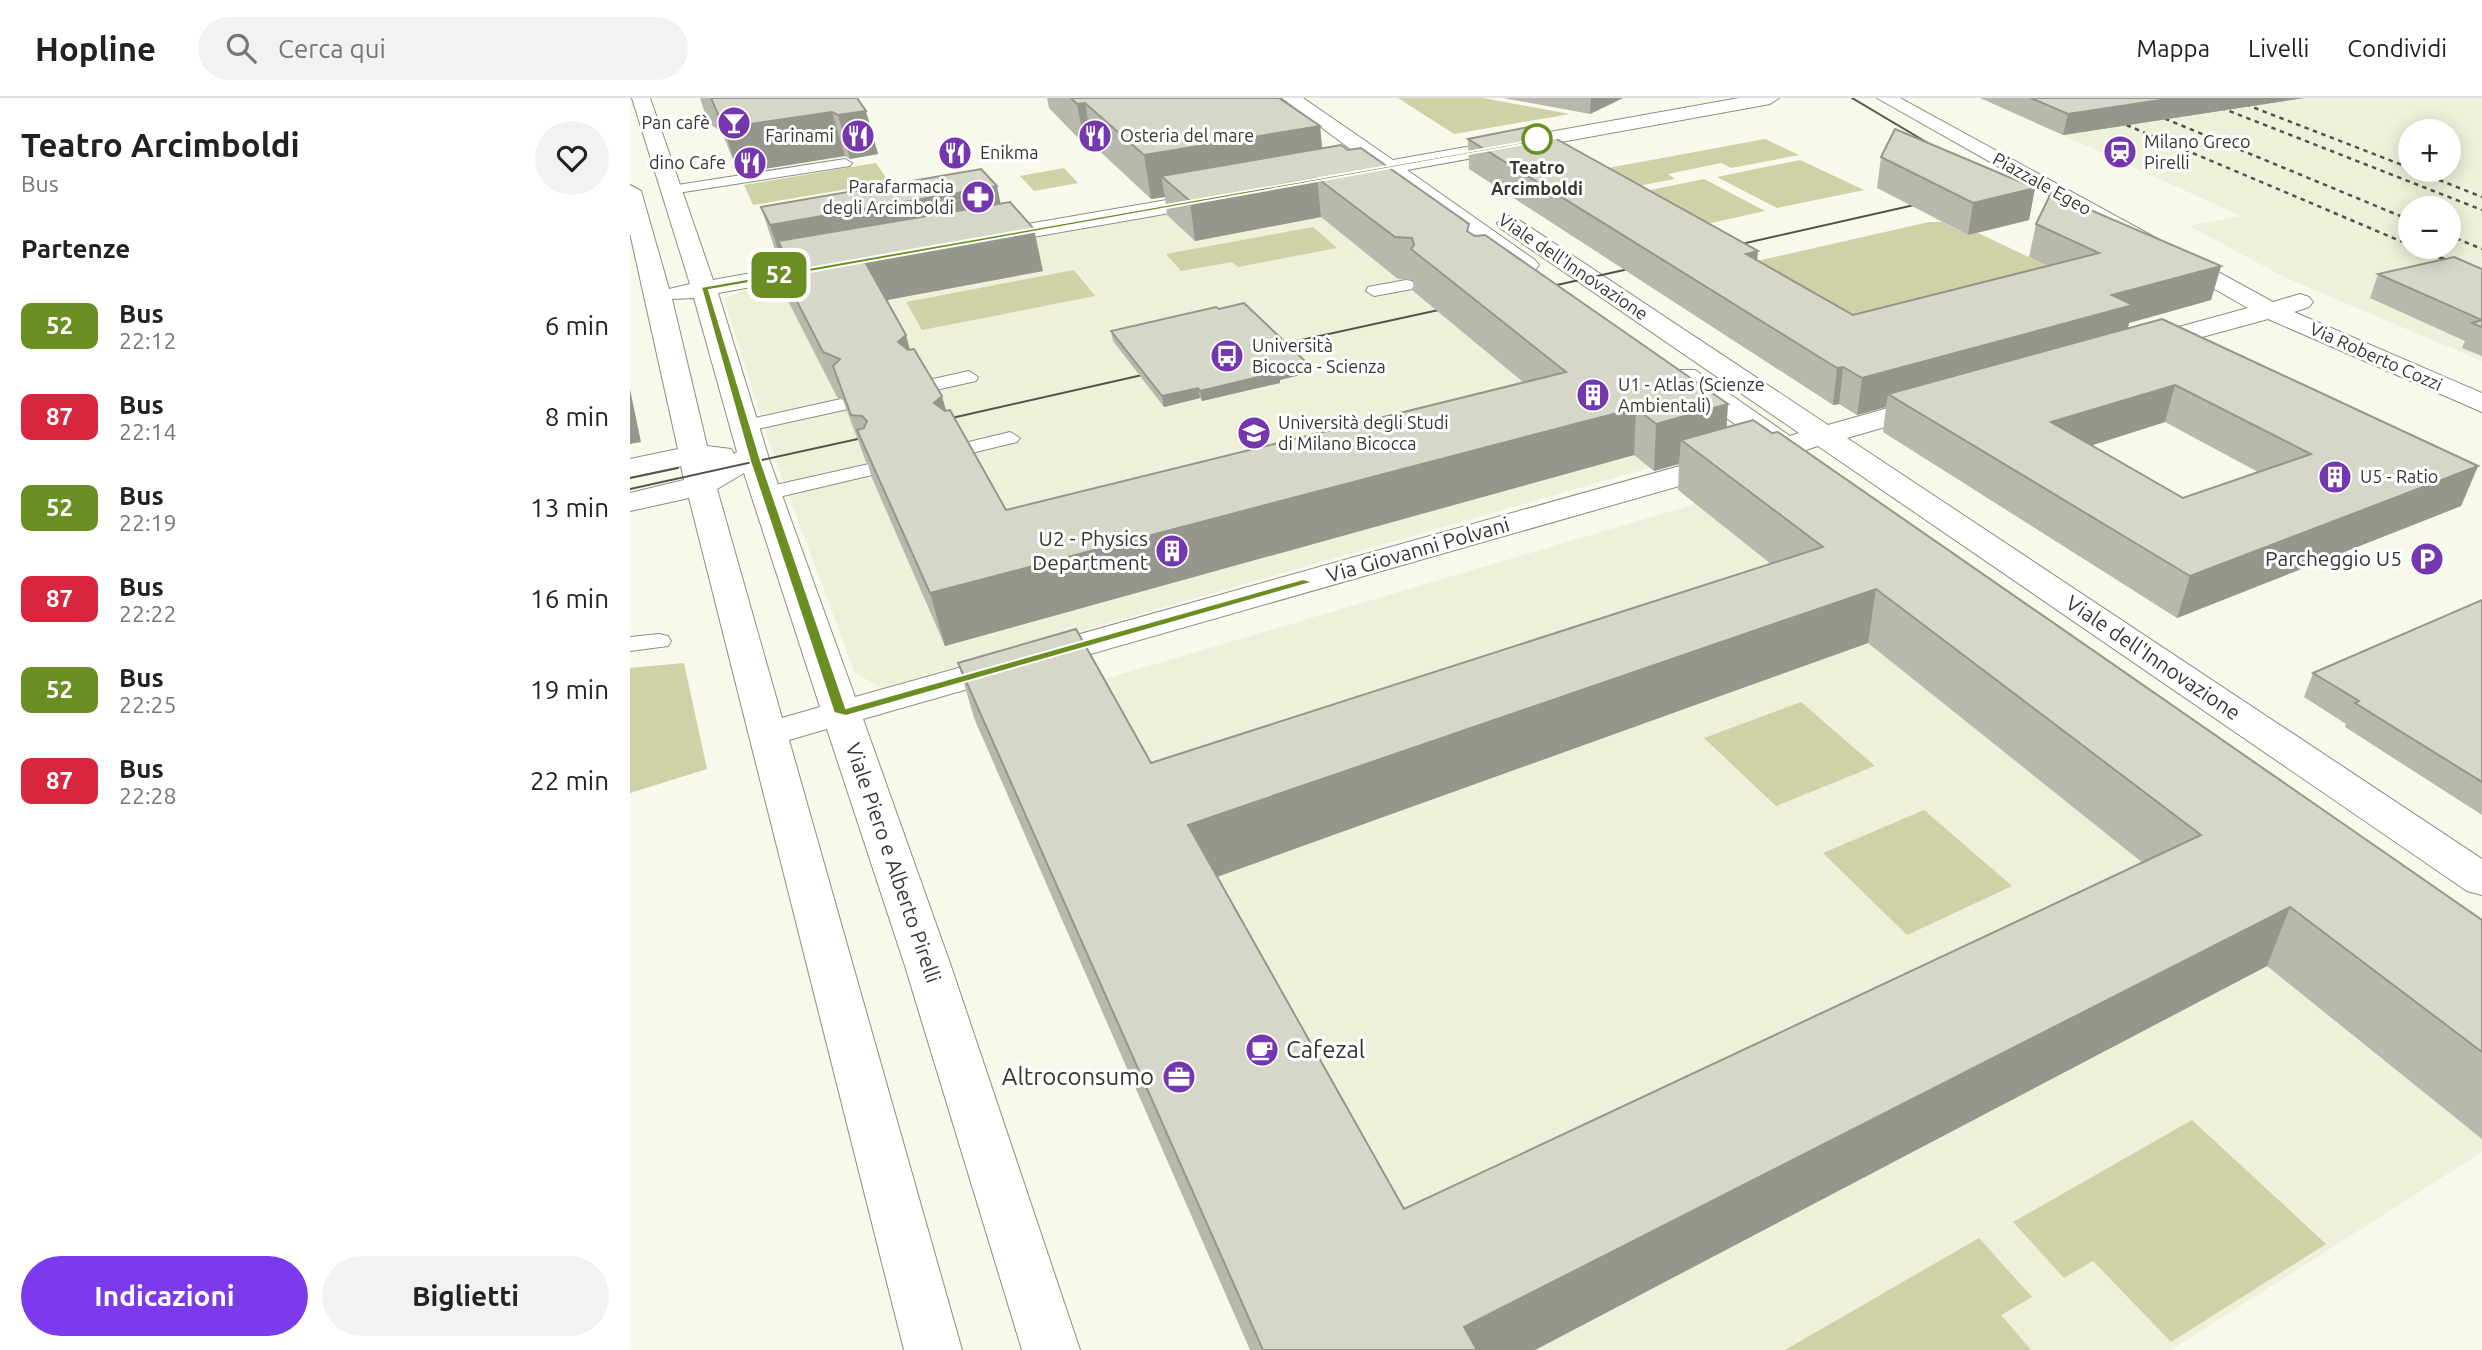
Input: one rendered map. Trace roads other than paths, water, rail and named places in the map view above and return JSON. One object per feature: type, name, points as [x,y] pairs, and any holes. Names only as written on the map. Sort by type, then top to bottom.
[{"type":"street","name":"Viale Piero e Alberto Pirelli","points":[[641,98],[704,289],[766,494],[928,967],[1051,1350]]},
{"type":"street","name":"Viale dell'Innovazione","points":[[1291,98],[1387,167],[1512,263],[1551,282],[1607,321]]},
{"type":"street","points":[[1324,98],[1456,187]]},
{"type":"street","points":[[1359,173],[1770,98]]},
{"type":"street","name":"Piazzale Egeo","points":[[1886,98],[2271,310]]},
{"type":"street","name":"Piazzale Egeo","points":[[1921,98],[2300,302]]},
{"type":"street","points":[[630,191],[659,296],[698,470],[933,1350]]},
{"type":"street","points":[[958,244],[1245,193]]},
{"type":"street","name":"Viale dell'Innovazione","points":[[1488,210],[2482,880]]},
{"type":"street","points":[[659,296],[850,263]]},
{"type":"street","points":[[2110,355],[2300,302]]},
{"type":"street","name":"Via Roberto Cozzi","points":[[2300,302],[2482,380]]},
{"type":"street","name":"Via Roberto Cozzi","points":[[2271,310],[2482,403]]},
{"type":"street","points":[[1662,360],[1836,482]]},
{"type":"street","points":[[1785,446],[1964,396]]},
{"type":"street","points":[[630,502],[698,470],[749,441]]},
{"type":"street","name":"Via Giovanni Polvani","points":[[768,734],[1785,446]]},
{"type":"street","points":[[630,468],[698,470]]},
{"type":"lane","points":[[671,190],[845,163]]},
{"type":"lane","points":[[1374,291],[1406,285]]},
{"type":"lane","points":[[922,387],[969,377]]},
{"type":"lane","points":[[749,441],[841,405]]},
{"type":"lane","points":[[959,450],[1010,438]]},
{"type":"lane","points":[[766,494],[869,470]]},
{"type":"lane","points":[[630,644],[659,641]]},
{"type":"tram line","points":[[1852,98],[1958,161]]},
{"type":"tram line","points":[[1724,248],[1932,201]]},
{"type":"tram line","points":[[1539,289],[1642,266]]},
{"type":"tram line","points":[[1269,347],[1457,306]]},
{"type":"tram line","points":[[934,422],[1160,371]]},
{"type":"tram line","points":[[630,489],[876,435]]},
{"type":"tram line","points":[[630,478],[678,468]]},
{"type":"railway","points":[[2115,98],[2398,215]]},
{"type":"railway","points":[[2196,98],[2482,210]]},
{"type":"railway","points":[[2229,98],[2398,163]]},
{"type":"railway","points":[[2110,118],[2398,240]]},
{"type":"railway","points":[[2444,182],[2482,197]]},
{"type":"railway","points":[[2461,240],[2482,249]]},
{"type":"railway","points":[[2443,259],[2482,275]]},
{"type":"place","name":"Pan cafè","points":[[734,123]]},
{"type":"place","name":"Farinami","points":[[858,136]]},
{"type":"place","name":"Osteria del mare","points":[[1095,136]]},
{"type":"place","name":"Teatro Arcimboldi","points":[[1537,139]]},
{"type":"place","name":"Milano Greco Pirelli","points":[[2120,152]]},
{"type":"place","name":"Enikma","points":[[955,153]]},
{"type":"place","name":"dino Cafe","points":[[750,163]]},
{"type":"place","name":"Parafarmacia degli Arcimboldi","points":[[978,197]]},
{"type":"place","name":"Università Bicocca - Scienza","points":[[1227,356]]},
{"type":"place","name":"U1 - Atlas (Scienze Ambientali)","points":[[1593,395]]},
{"type":"place","name":"Università degli Studi di Milano Bicocca","points":[[1254,433]]},
{"type":"place","name":"U5 - Ratio","points":[[2335,477]]},
{"type":"place","name":"U2 - Physics Department","points":[[1172,551]]},
{"type":"place","name":"Parcheggio U5","points":[[2427,559]]},
{"type":"place","name":"Cafezal","points":[[1262,1050]]},
{"type":"place","name":"Altroconsumo","points":[[1179,1077]]}]
